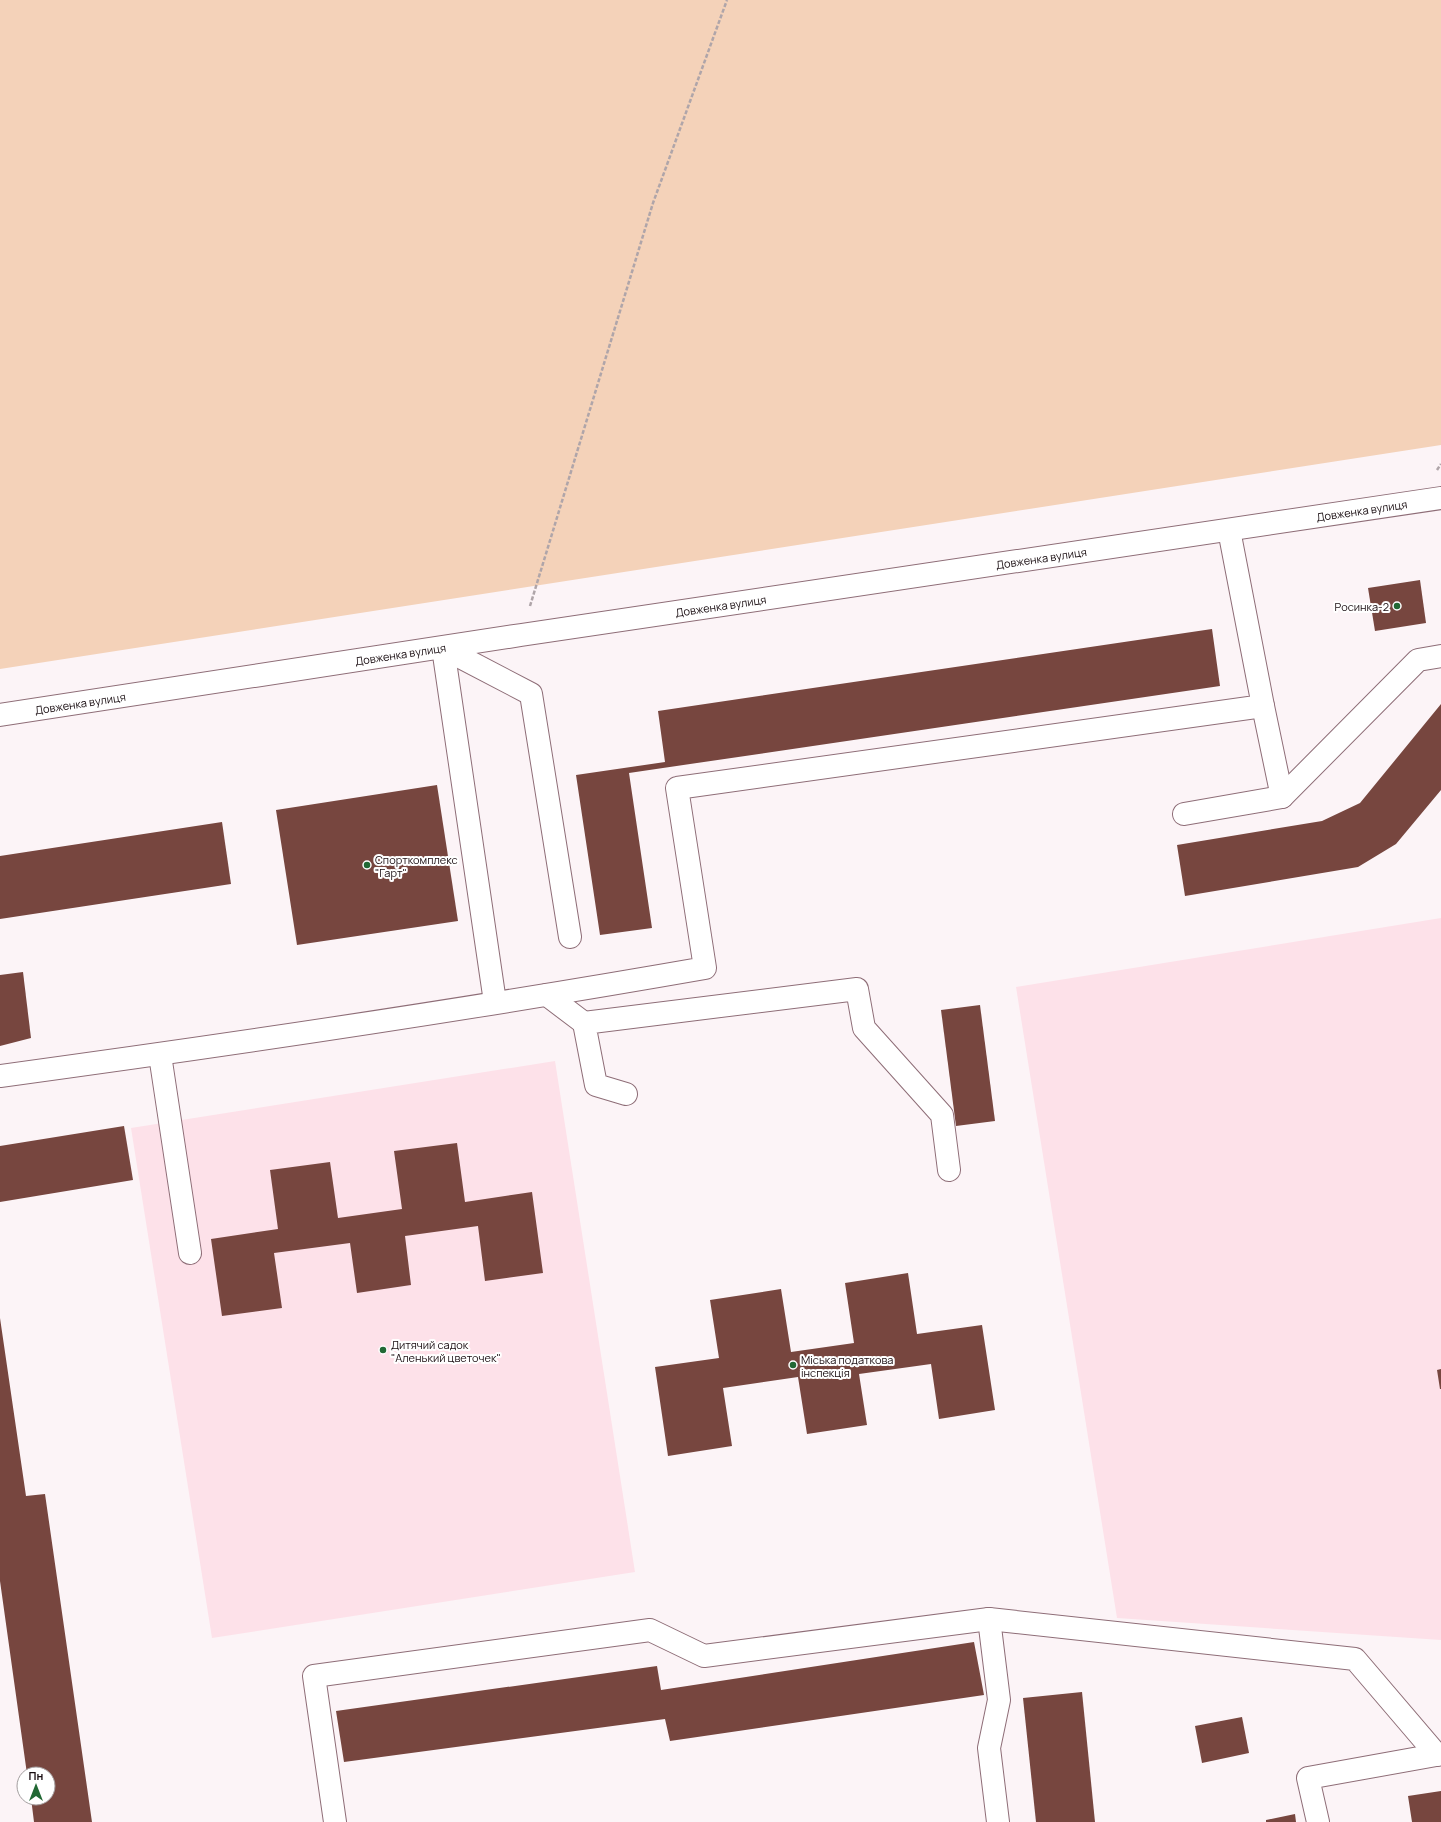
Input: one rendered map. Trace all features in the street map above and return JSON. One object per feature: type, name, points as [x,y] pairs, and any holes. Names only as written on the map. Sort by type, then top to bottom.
[{"type":"street","name":"Довженка вулиця","points":[[0,715],[521,635],[1441,498]]},
{"type":"street","points":[[1229,530],[1282,797]]},
{"type":"street","points":[[443,648],[531,694],[570,937]]},
{"type":"street","points":[[443,648],[495,1002]]},
{"type":"street","points":[[1184,814],[1282,797],[1418,660],[1441,656]]},
{"type":"street","points":[[0,1076],[160,1054],[495,1002],[547,996],[705,968],[677,788],[1263,706]]},
{"type":"street","points":[[584,1023],[857,989],[864,1028],[942,1115],[949,1170]]},
{"type":"street","points":[[547,996],[584,1023],[596,1085],[626,1094]]},
{"type":"street","points":[[160,1054],[190,1253]]},
{"type":"street","points":[[335,1822],[314,1676],[650,1630],[704,1656],[988,1619],[1355,1659],[1439,1755]]},
{"type":"street","points":[[988,1619],[999,1700],[989,1748],[998,1822]]},
{"type":"street","points":[[1318,1822],[1308,1778],[1439,1755]]},
{"type":"path","points":[[521,635],[653,203],[727,0]]},
{"type":"path","points":[[1436,471],[1441,464]]},
{"type":"shaded area","points":[[0,0],[1441,0],[1441,445],[0,669]]},
{"type":"shaded area","points":[[1441,918],[1441,1640],[1117,1618],[1016,987]]},
{"type":"shaded area","name":"Дитячий садок \"Аленький цветочек\"","points":[[555,1061],[635,1572],[212,1638],[131,1128]]},
{"type":"building","name":"Росинка-2","points":[[1420,580],[1426,623],[1375,631],[1368,588]]},
{"type":"building","points":[[1212,629],[1220,686],[629,773],[652,928],[600,935],[576,775],[665,762],[658,711]]},
{"type":"building","points":[[1441,704],[1441,790],[1396,844],[1358,867],[1185,896],[1177,845],[1322,821],[1360,803]]},
{"type":"building","name":"Спорткомплекс \"Гарт\"","points":[[437,785],[458,921],[297,945],[276,810]]},
{"type":"building","points":[[222,822],[231,884],[0,919],[0,856]]},
{"type":"building","points":[[23,972],[31,1038],[0,1046],[0,975]]},
{"type":"building","points":[[980,1005],[995,1121],[956,1126],[941,1010]]},
{"type":"building","points":[[124,1126],[133,1180],[0,1202],[0,1146]]},
{"type":"building","points":[[457,1143],[465,1202],[532,1192],[543,1273],[485,1281],[478,1226],[405,1236],[411,1285],[357,1293],[350,1243],[274,1253],[282,1308],[222,1316],[211,1239],[278,1229],[270,1170],[330,1162],[338,1218],[402,1209],[394,1151]]},
{"type":"building","name":"Міська податкова інспекція","points":[[908,1273],[917,1334],[982,1325],[995,1410],[939,1419],[931,1364],[859,1374],[867,1425],[807,1434],[798,1377],[723,1388],[732,1446],[668,1456],[655,1367],[719,1358],[710,1300],[781,1289],[791,1352],[854,1343],[845,1283]]},
{"type":"building","points":[[0,1318],[26,1496],[45,1494],[92,1822],[34,1822],[32,1806],[56,1806],[56,1766],[26,1766],[0,1581]]},
{"type":"building","points":[[1441,1369],[1441,1389],[1440,1389],[1437,1370]]},
{"type":"building","points":[[974,1642],[984,1695],[670,1741],[665,1719],[344,1762],[336,1711],[657,1666],[661,1690]]},
{"type":"building","points":[[1082,1692],[1095,1822],[1036,1822],[1023,1698]]},
{"type":"building","points":[[1242,1717],[1249,1753],[1202,1763],[1195,1726]]},
{"type":"building","points":[[1441,1791],[1441,1822],[1412,1822],[1408,1796]]},
{"type":"building","points":[[1295,1814],[1296,1822],[1266,1822],[1266,1820]]},
{"type":"place","name":"Росинка-2","points":[[1397,606]]},
{"type":"place","name":"Спорткомплекс \"Гарт\"","points":[[367,865]]},
{"type":"place","name":"Дитячий садок \"Аленький цветочек\"","points":[[383,1350]]},
{"type":"place","name":"Міська податкова інспекція","points":[[793,1365]]}]
